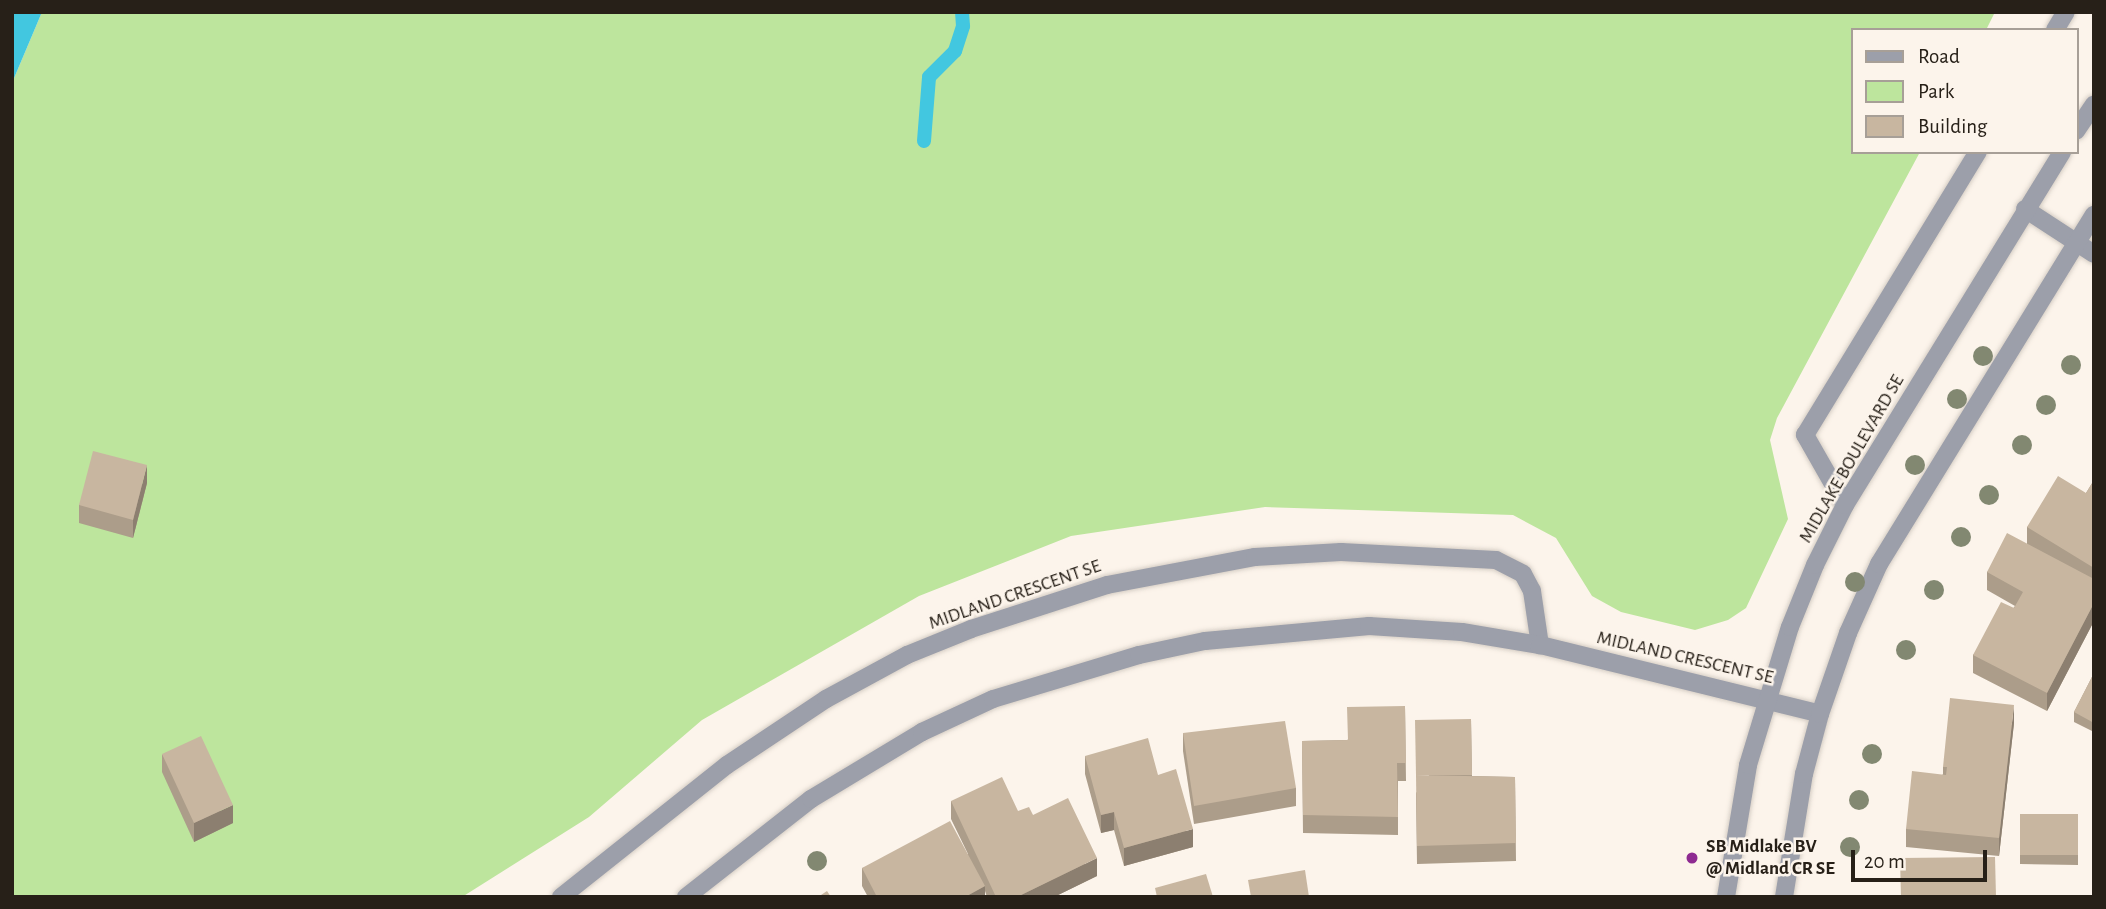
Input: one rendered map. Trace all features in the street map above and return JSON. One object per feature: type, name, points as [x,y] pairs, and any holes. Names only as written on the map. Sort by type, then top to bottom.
[{"type":"street","points":[[2056,28],[2066,12]]},
{"type":"street","points":[[2078,128],[2094,104]]},
{"type":"street","points":[[1845,505],[1805,435],[1977,154]]},
{"type":"street","name":"MIDLAKE BOULEVARD SE","points":[[1726,897],[1748,765],[1766,698],[1790,627],[1845,505],[2061,154]]},
{"type":"street","points":[[2025,209],[2094,254]]},
{"type":"street","points":[[1784,897],[1804,774],[1820,714],[1848,633],[1879,564],[2094,215]]},
{"type":"street","name":"MIDLAND CRESCENT SE","points":[[561,897],[727,765],[826,699],[907,655],[971,629],[1107,584],[1280,555],[1440,554],[1496,560],[1523,574],[1532,591],[1540,645]]},
{"type":"street","name":"MIDLAND CRESCENT SE","points":[[686,897],[746,846],[854,770],[993,699],[1053,680],[1205,641],[1286,631],[1369,626],[1462,632],[1540,645],[1766,698],[1820,714]]},
{"type":"green space","points":[[42,12],[1995,12],[1987,28],[1850,28],[1850,154],[1919,154],[1777,418],[1770,440],[1788,519],[1746,608],[1728,620],[1695,630],[1621,612],[1592,596],[1556,538],[1513,515],[1265,507],[1071,536],[919,596],[702,720],[589,817],[462,897],[12,897],[12,83]]},
{"type":"water","points":[[12,12],[42,12],[12,83]]},
{"type":"building","points":[[93,451],[147,465],[133,520],[79,505]]},
{"type":"building","points":[[2058,476],[2086,493],[2094,480],[2094,568],[2027,527]]},
{"type":"building","points":[[2007,533],[2094,579],[2094,603],[2047,693],[1973,655],[2001,602],[2014,608],[2023,592],[1987,572]]},
{"type":"building","points":[[2094,673],[2094,723],[2074,712]]},
{"type":"building","points":[[1950,698],[2014,705],[1999,838],[1906,829],[1912,771],[1946,775],[1947,767],[1943,767]]},
{"type":"building","points":[[1405,706],[1406,763],[1397,763],[1398,817],[1303,815],[1302,741],[1348,740],[1347,707]]},
{"type":"building","points":[[1471,719],[1472,775],[1416,775],[1415,720]]},
{"type":"building","points":[[1285,721],[1296,788],[1194,806],[1183,733]]},
{"type":"building","points":[[201,736],[233,805],[194,823],[162,754]]},
{"type":"building","points":[[1148,738],[1158,775],[1176,769],[1193,829],[1124,848],[1114,812],[1101,815],[1085,756]]},
{"type":"building","points":[[1416,775],[1515,777],[1516,843],[1417,846]]},
{"type":"building","points":[[1002,777],[1018,811],[1029,807],[1033,815],[1068,798],[1097,858],[1017,897],[996,897],[951,801]]},
{"type":"building","points":[[2020,814],[2078,814],[2078,855],[2020,855]]},
{"type":"building","points":[[950,821],[985,886],[965,897],[877,897],[862,868]]},
{"type":"building","points":[[1995,857],[1996,897],[1901,897],[1900,858]]},
{"type":"building","points":[[1305,870],[1309,897],[1251,897],[1248,880]]},
{"type":"building","points":[[1206,874],[1213,897],[1157,897],[1155,888]]},
{"type":"building","points":[[827,891],[831,897],[818,897]]},
{"type":"waterway","points":[[924,141],[929,77],[955,51],[963,26],[962,12]]},
{"type":"place","name":"SB Midlake BV @ Midland CR SE","points":[[1692,858]]}]
